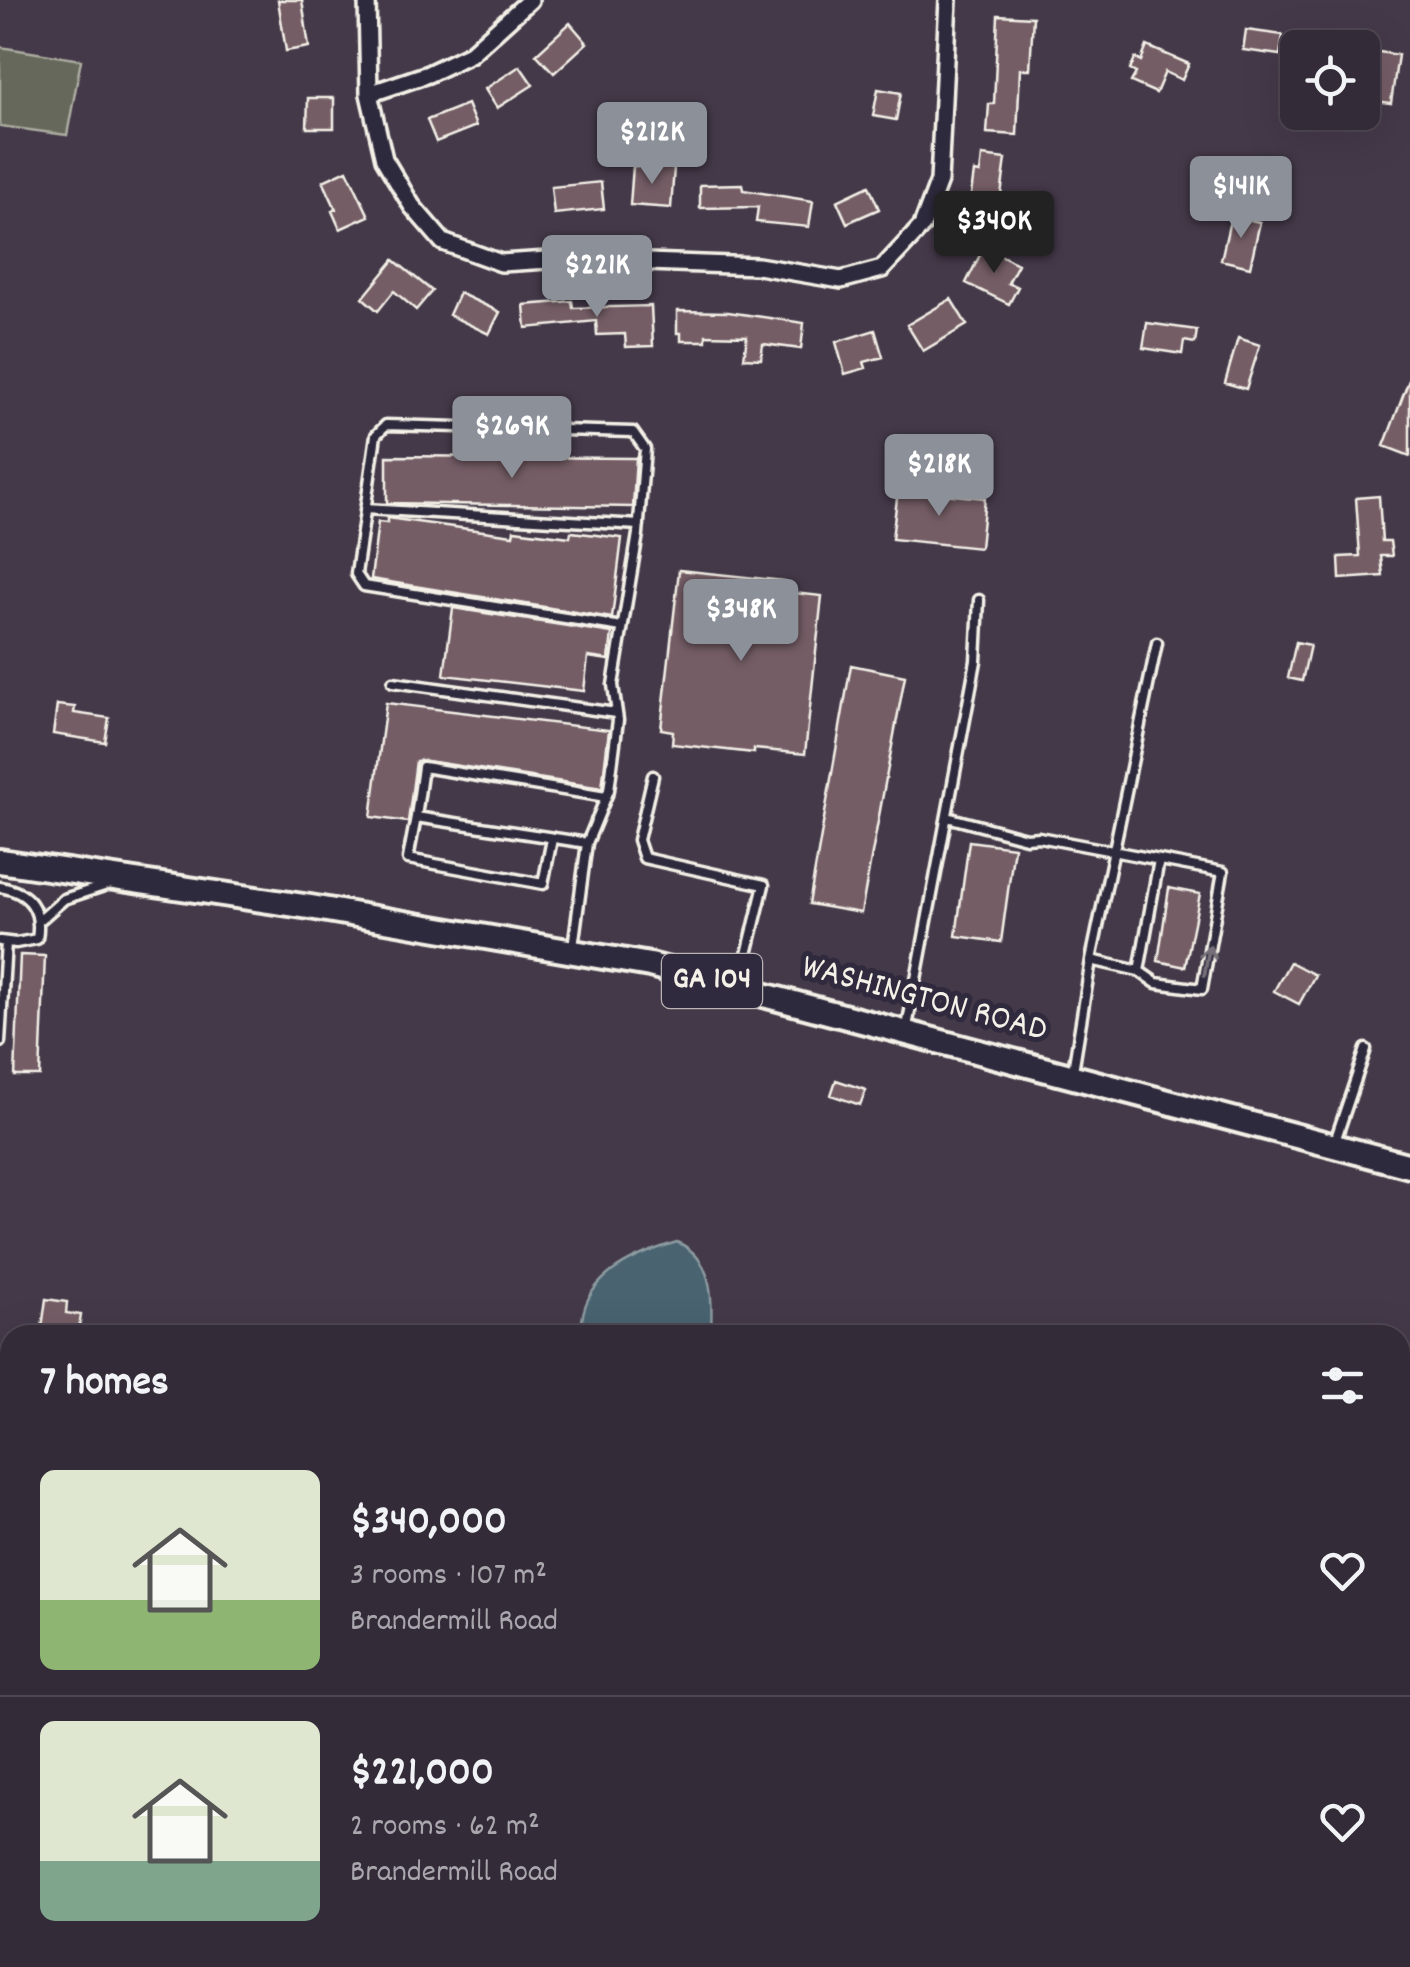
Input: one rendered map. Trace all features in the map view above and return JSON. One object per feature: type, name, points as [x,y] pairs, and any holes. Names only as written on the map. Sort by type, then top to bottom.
[{"type":"main road","name":"WASHINGTON ROAD","points":[[0,861],[310,906],[650,964],[1410,1166]]},
{"type":"street","points":[[367,0],[369,94],[384,158],[412,206],[443,242],[502,263],[564,260],[758,266],[841,280],[882,270],[922,226],[940,181],[948,0]]},
{"type":"street","points":[[369,94],[428,74],[470,54],[530,0]]},
{"type":"lane","points":[[573,951],[587,843],[606,797],[616,714],[613,684],[622,627],[638,525],[645,449],[632,432],[386,425],[376,435],[356,574],[364,586],[622,627]]},
{"type":"lane","points":[[365,509],[638,525]]},
{"type":"lane","points":[[906,1032],[976,661],[980,600]]},
{"type":"lane","points":[[1072,1076],[1112,851],[1156,643]]},
{"type":"lane","points":[[392,682],[616,714]]},
{"type":"lane","points":[[552,839],[544,884],[408,859],[424,768],[606,797]]},
{"type":"lane","points":[[653,776],[638,840],[644,858],[764,886],[739,988]]},
{"type":"lane","points":[[416,817],[587,843]]},
{"type":"lane","points":[[947,817],[1026,838],[1038,836],[1223,872],[1202,989],[1156,984],[1138,971],[1091,960]]},
{"type":"lane","points":[[1138,971],[1159,860]]},
{"type":"lane","points":[[40,920],[64,899],[125,879]]},
{"type":"lane","points":[[0,887],[24,895],[40,920],[37,940],[3,942],[0,1042]]},
{"type":"lane","points":[[1334,1145],[1366,1049]]},
{"type":"green space","points":[[0,47],[81,60],[67,135],[0,126]]},
{"type":"water","points":[[677,1242],[689,1249],[709,1281],[711,1325],[583,1325],[588,1299],[598,1285],[610,1273]]},
{"type":"building","points":[[278,0],[302,0],[309,47],[286,51]]},
{"type":"building","points":[[998,15],[1033,17],[1030,69],[1020,69],[1017,135],[987,133],[989,104],[994,104]]},
{"type":"building","points":[[570,23],[587,43],[554,73],[536,54]]},
{"type":"building","points":[[1246,30],[1280,35],[1280,55],[1243,50]]},
{"type":"building","points":[[1147,46],[1189,64],[1182,80],[1165,72],[1156,93],[1131,82],[1136,73],[1130,70],[1135,58],[1141,61]]},
{"type":"building","points":[[1380,52],[1398,55],[1391,103],[1380,102]]},
{"type":"building","points":[[520,66],[533,85],[497,108],[485,89]]},
{"type":"building","points":[[878,89],[901,93],[896,120],[873,116]]},
{"type":"building","points":[[308,98],[334,98],[334,128],[307,128]]},
{"type":"building","points":[[467,104],[476,126],[436,142],[427,120]]},
{"type":"building","points":[[982,156],[1006,159],[1001,195],[1018,197],[1016,215],[969,209],[974,172],[980,173]]},
{"type":"building","points":[[633,166],[674,168],[671,208],[630,205]]},
{"type":"building","points":[[347,170],[369,216],[340,229],[323,181]]},
{"type":"building","points":[[601,182],[604,209],[554,214],[551,187]]},
{"type":"building","points":[[742,184],[743,190],[813,201],[809,227],[756,222],[758,207],[700,208],[700,185]]},
{"type":"building","points":[[869,186],[879,209],[847,223],[837,201]]},
{"type":"building","points":[[1231,216],[1260,222],[1250,267],[1221,260]]},
{"type":"building","points":[[984,247],[1018,264],[1008,283],[1018,287],[1009,304],[966,283]]},
{"type":"building","points":[[394,260],[432,291],[416,310],[394,291],[378,311],[363,298]]},
{"type":"building","points":[[459,293],[500,312],[489,334],[449,315]]},
{"type":"building","points":[[951,299],[967,325],[923,351],[907,325]]},
{"type":"building","points":[[572,301],[573,308],[651,306],[653,346],[626,347],[625,334],[597,335],[596,321],[526,328],[524,305]]},
{"type":"building","points":[[677,311],[728,312],[804,323],[801,349],[763,344],[761,359],[744,358],[747,336],[706,335],[706,341],[681,341]]},
{"type":"building","points":[[1147,323],[1197,330],[1195,343],[1184,341],[1182,354],[1143,348]]},
{"type":"building","points":[[875,330],[883,357],[864,362],[866,368],[845,374],[836,342]]},
{"type":"building","points":[[1238,338],[1260,345],[1246,389],[1225,383]]},
{"type":"building","points":[[1410,380],[1410,456],[1384,446]]},
{"type":"building","points":[[387,456],[636,458],[633,507],[387,503]]},
{"type":"building","points":[[898,490],[985,498],[980,548],[892,539]]},
{"type":"building","points":[[1379,496],[1382,541],[1390,541],[1392,556],[1381,556],[1383,576],[1340,579],[1339,557],[1360,556],[1356,498]]},
{"type":"building","points":[[387,518],[513,535],[514,530],[622,538],[612,618],[371,579],[378,522],[387,523]]},
{"type":"building","points":[[679,570],[785,581],[784,592],[822,596],[805,754],[672,744],[673,731],[661,729]]},
{"type":"building","points":[[453,608],[612,633],[609,660],[588,657],[584,691],[444,675]]},
{"type":"building","points":[[1296,642],[1310,645],[1302,681],[1288,678]]},
{"type":"building","points":[[851,665],[905,676],[861,913],[809,904]]},
{"type":"building","points":[[386,703],[609,730],[602,788],[421,760],[416,761],[408,822],[371,817]]},
{"type":"building","points":[[57,705],[75,707],[74,713],[109,718],[105,742],[53,734]]},
{"type":"building","points":[[969,841],[1014,847],[1001,942],[956,936]]},
{"type":"building","points":[[1169,888],[1200,894],[1185,967],[1158,961]]},
{"type":"building","points":[[20,955],[45,956],[40,1076],[15,1076]]},
{"type":"building","points":[[1290,962],[1315,975],[1299,1004],[1274,991]]},
{"type":"building","points":[[836,1080],[866,1090],[860,1105],[831,1095]]},
{"type":"building","points":[[46,1299],[67,1302],[66,1313],[81,1315],[80,1325],[42,1325]]}]
